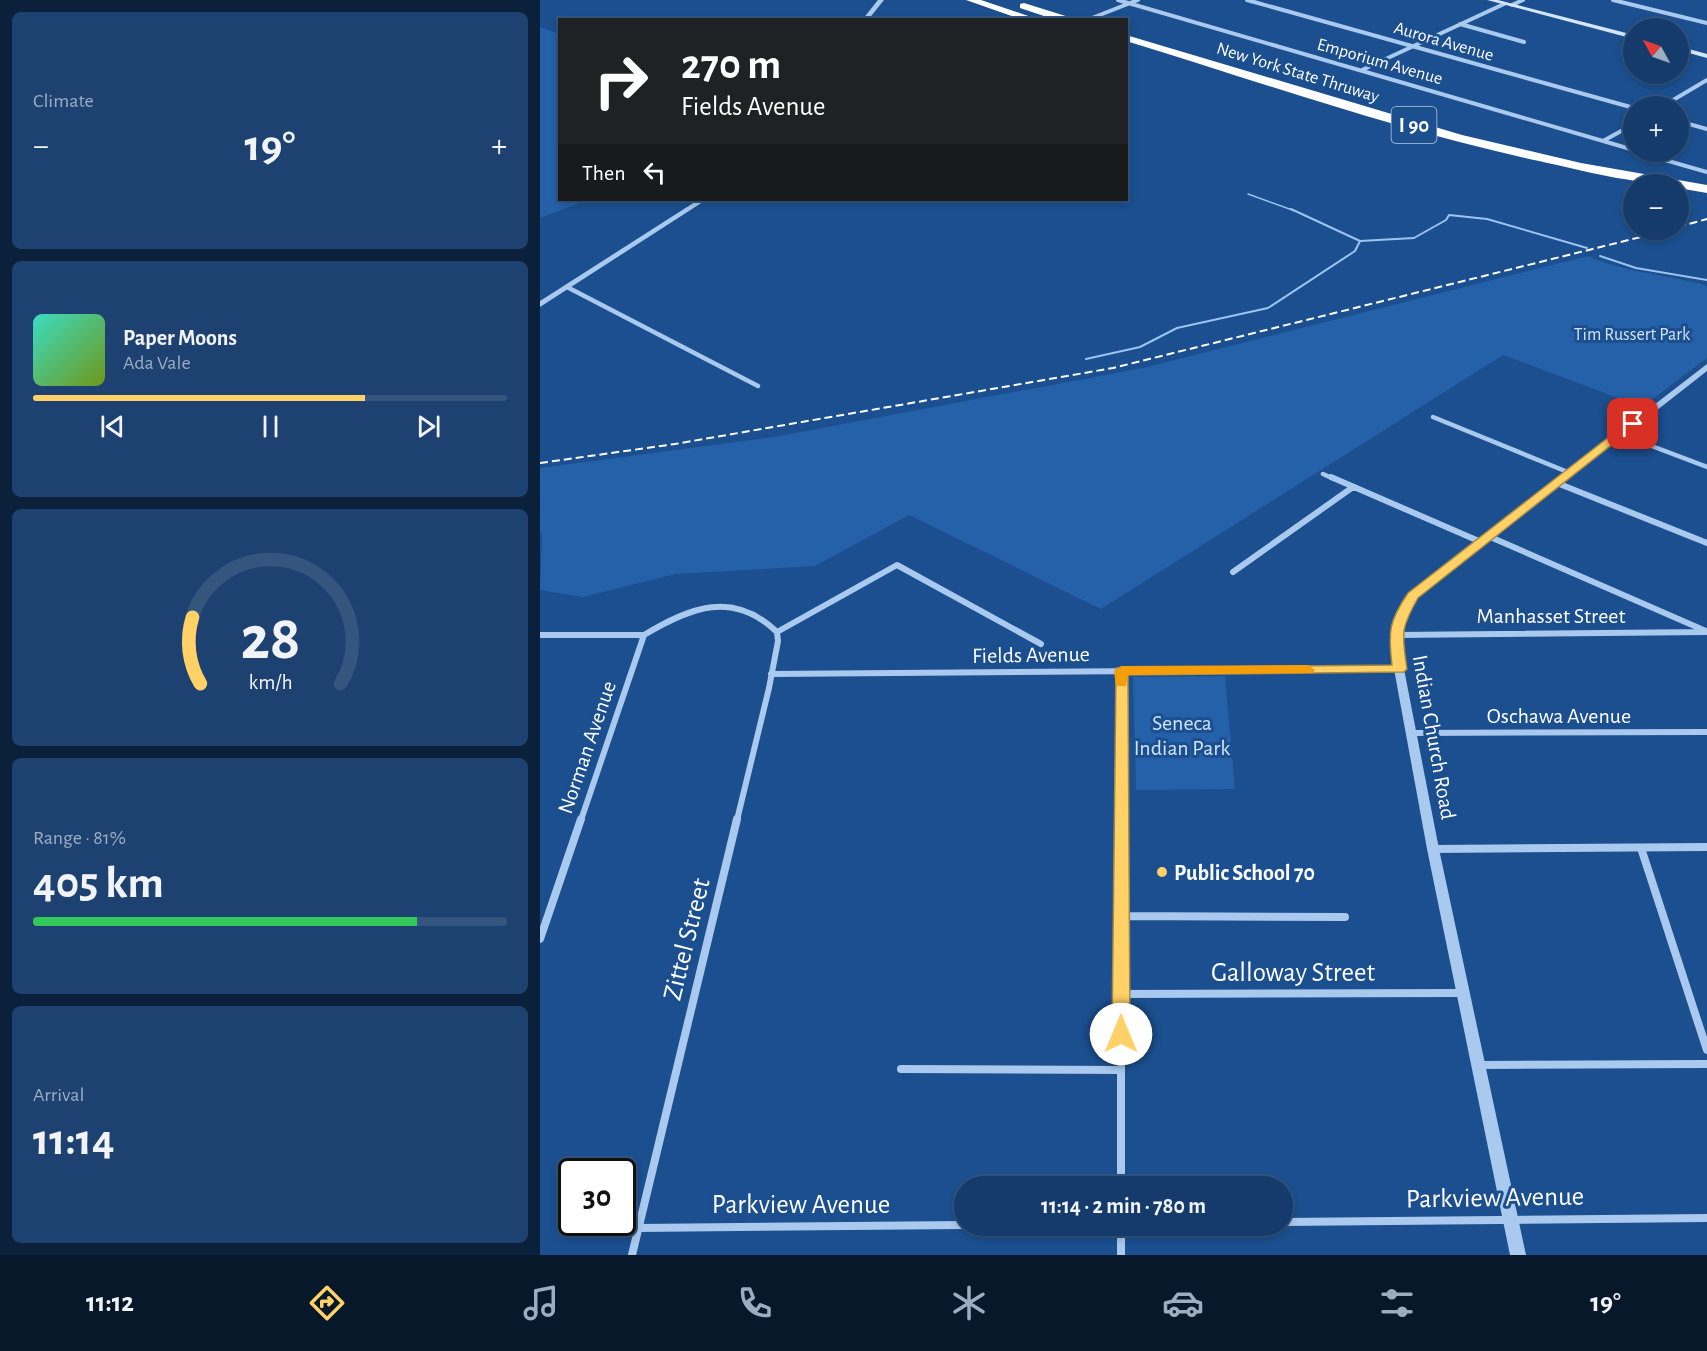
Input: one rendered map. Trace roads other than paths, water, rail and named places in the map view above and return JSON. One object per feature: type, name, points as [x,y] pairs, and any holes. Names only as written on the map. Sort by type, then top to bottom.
[{"type":"highway","points":[[971,0],[1029,18]]},
{"type":"highway","points":[[1005,0],[1062,18]]},
{"type":"highway","name":"New York State Thruway","points":[[1128,39],[1482,144],[1589,169],[1707,189]]},
{"type":"highway","name":"New York State Thruway","points":[[1128,48],[1453,146],[1623,185]]},
{"type":"highway","points":[[1689,197],[1707,200]]},
{"type":"main road","points":[[1490,0],[1623,34]]},
{"type":"main road","points":[[1689,51],[1707,56]]},
{"type":"street","points":[[867,18],[881,0]]},
{"type":"street","name":"Emporium Avenue","points":[[1118,0],[1623,147]]},
{"type":"street","points":[[1092,18],[1138,0]]},
{"type":"street","name":"Aurora Avenue","points":[[1247,0],[1623,105]]},
{"type":"street","points":[[1362,70],[1460,24],[1523,0]]},
{"type":"street","points":[[1613,0],[1707,23]]},
{"type":"street","points":[[1460,24],[1524,42]]},
{"type":"street","points":[[1680,96],[1707,80]]},
{"type":"street","points":[[1689,124],[1707,129]]},
{"type":"street","points":[[1603,141],[1623,130]]},
{"type":"street","name":"Emporium Avenue","points":[[1673,162],[1707,172]]},
{"type":"street","points":[[540,305],[700,201]]},
{"type":"street","points":[[567,287],[758,386]]},
{"type":"street","name":"Indian Church Road","points":[[1518,1255],[1433,849],[1395,635],[1401,611],[1413,596],[1707,367]]},
{"type":"street","points":[[1433,417],[1570,473]]},
{"type":"street","points":[[1620,434],[1707,467]]},
{"type":"street","points":[[1323,474],[1707,632]]},
{"type":"street","points":[[1557,483],[1707,543]]},
{"type":"street","points":[[1233,572],[1353,487]]},
{"type":"street","points":[[540,635],[644,635],[682,613],[718,606],[752,612],[762,617],[777,632],[897,565],[1041,644]]},
{"type":"street","name":"Zittel Street","points":[[632,1255],[771,674],[778,641],[777,632]]},
{"type":"street","name":"Manhasset Street","points":[[1395,635],[1707,632]]},
{"type":"street","name":"Norman Avenue","points":[[540,939],[644,635]]},
{"type":"street","name":"Fields Avenue","points":[[771,674],[1400,669]]},
{"type":"street","points":[[1121,671],[1121,1176]]},
{"type":"street","name":"Oschawa Avenue","points":[[1411,733],[1707,732]]},
{"type":"street","points":[[1433,849],[1707,847]]},
{"type":"street","points":[[1641,848],[1707,1050]]},
{"type":"street","points":[[1121,916],[1345,917]]},
{"type":"street","name":"Galloway Street","points":[[1121,994],[1464,993]]},
{"type":"street","points":[[1479,1065],[1707,1064]]},
{"type":"street","points":[[901,1069],[1121,1070]]},
{"type":"street","name":"Parkview Avenue","points":[[1293,1222],[1707,1218]]},
{"type":"street","name":"Parkview Avenue","points":[[638,1228],[954,1225]]},
{"type":"street","points":[[1121,1236],[1121,1255]]},
{"type":"waterway","points":[[1248,194],[1295,211]]},
{"type":"waterway","points":[[1291,209],[1360,241]]},
{"type":"waterway","points":[[1360,241],[1414,238],[1446,220],[1449,215],[1487,219],[1587,248]]},
{"type":"waterway","points":[[1086,359],[1140,347],[1177,328],[1268,308],[1355,251],[1360,241]]},
{"type":"waterway","points":[[1600,256],[1636,268],[1707,280]]},
{"type":"railway","points":[[1689,224],[1707,219]]},
{"type":"railway","points":[[540,463],[675,444],[1113,368],[1629,240]]},
{"type":"place","name":"Public School 70","points":[[1162,872]]},
{"type":"park label","name":"Tim Russert Park","points":[[1632,334]]},
{"type":"park label","name":"Seneca Indian Park","points":[[1182,734]]}]
